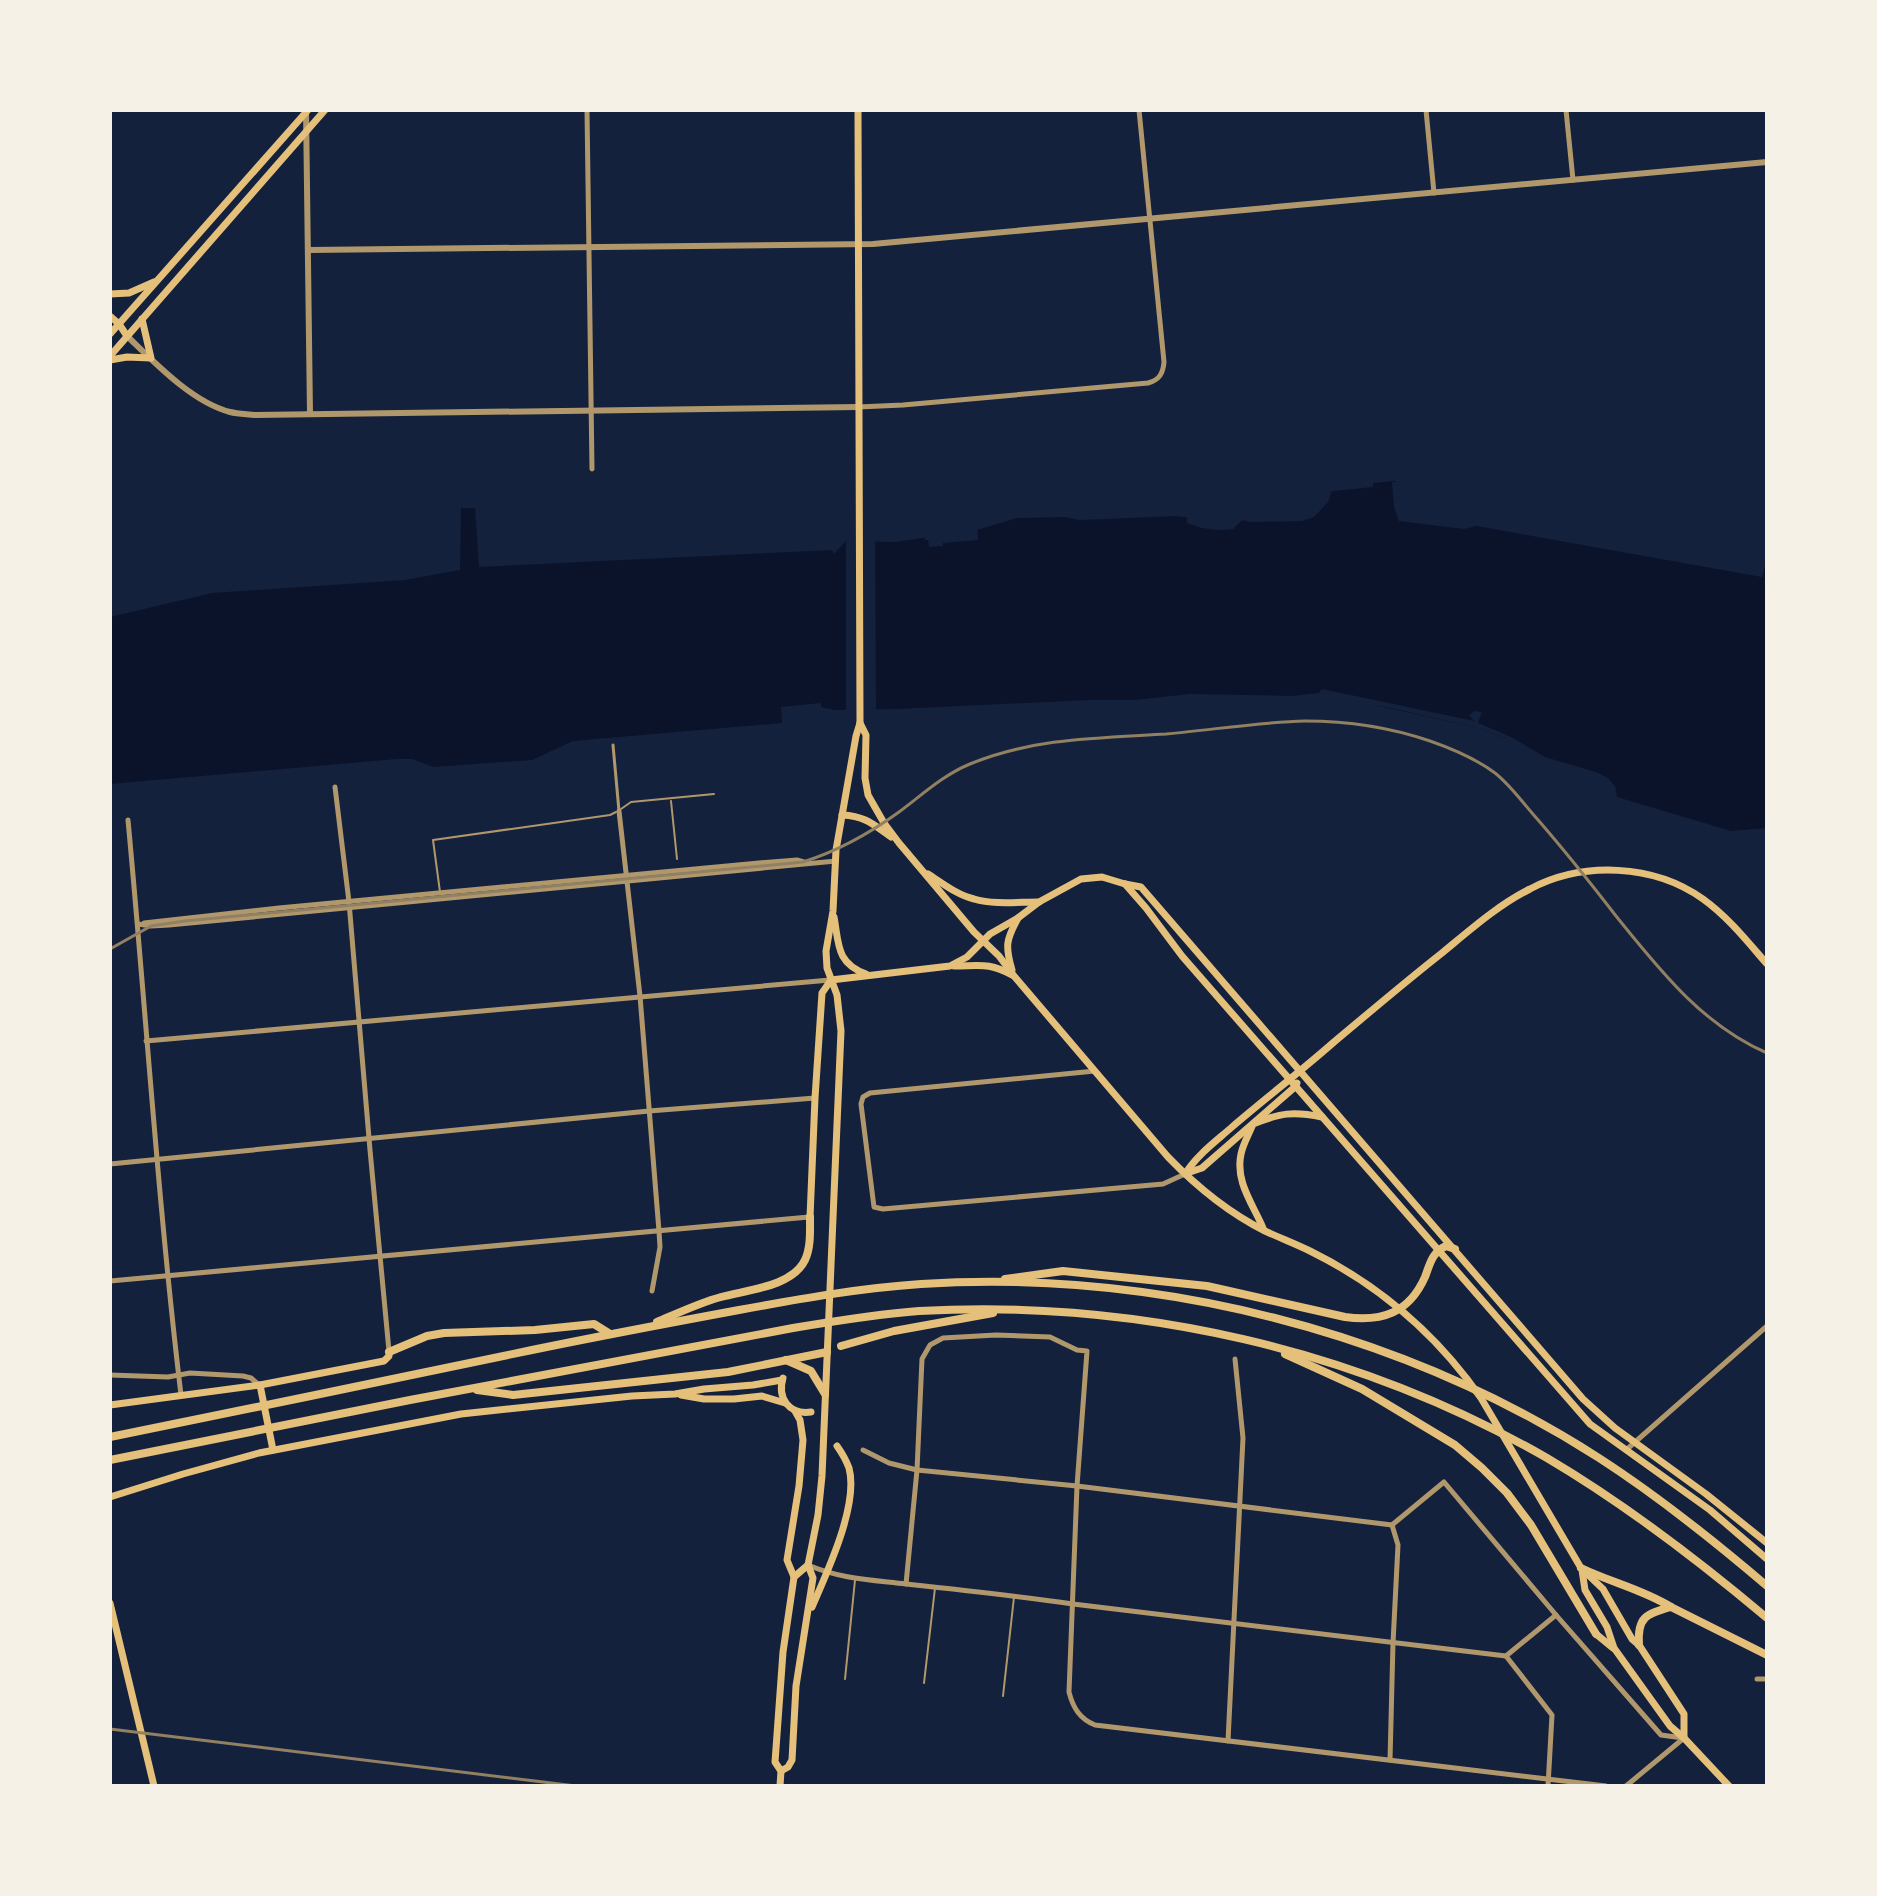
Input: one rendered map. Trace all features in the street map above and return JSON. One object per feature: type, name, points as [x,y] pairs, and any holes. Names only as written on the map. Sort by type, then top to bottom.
[{"type":"highway","points":[[639,1328],[720,1297],[783,1280],[804,1263],[809,1247],[810,1217]]},
{"type":"highway","points":[[981,1282],[1063,1271],[1077,1272],[1207,1286],[1362,1320],[1394,1313],[1409,1302],[1419,1290],[1431,1259],[1438,1250],[1446,1246],[1455,1249]]},
{"type":"highway","points":[[110,1437],[639,1328],[851,1291],[981,1282],[1108,1289],[1215,1304],[1316,1330],[1432,1371],[1519,1412],[1597,1457],[1677,1513],[1767,1586]]},
{"type":"highway","points":[[841,1346],[894,1331],[1011,1310]]},
{"type":"highway","points":[[110,1460],[410,1400],[853,1318],[916,1312],[1011,1310],[1104,1315],[1251,1340],[1366,1375],[1448,1407],[1581,1479],[1723,1581],[1767,1618]]},
{"type":"highway","points":[[389,1352],[427,1336],[444,1333],[508,1332],[594,1324],[610,1334]]},
{"type":"highway","points":[[1251,1340],[1362,1389],[1455,1445],[1482,1468],[1507,1493],[1531,1525],[1596,1634]]},
{"type":"highway","points":[[468,1389],[513,1395],[728,1372],[827,1352]]},
{"type":"highway","points":[[786,1360],[811,1371],[825,1394]]},
{"type":"highway","points":[[1581,1568],[1658,1599],[1767,1655]]},
{"type":"highway","points":[[1639,1645],[1638,1630],[1643,1619],[1652,1612],[1671,1607]]},
{"type":"main road","points":[[113,329],[307,110]]},
{"type":"main road","points":[[110,358],[325,110]]},
{"type":"main road","points":[[781,1771],[792,1760],[795,1703],[813,1578],[808,1565],[822,1476],[841,1031],[837,995],[827,968],[826,951],[842,815],[860,723],[858,110]]},
{"type":"main road","points":[[110,294],[129,293],[156,282]]},
{"type":"main road","points":[[110,316],[113,329]]},
{"type":"main road","points":[[110,358],[151,358],[142,319]]},
{"type":"main road","points":[[113,329],[127,336]]},
{"type":"main road","points":[[860,723],[866,735],[865,778],[868,795],[884,823],[1168,1157],[1230,1210],[1312,1252],[1383,1296],[1444,1350],[1481,1398],[1581,1568],[1603,1589],[1632,1639],[1684,1714],[1684,1738]]},
{"type":"main road","points":[[842,815],[864,818],[899,843]]},
{"type":"main road","points":[[1185,1174],[1195,1159],[1385,998],[1484,919],[1530,888],[1553,879],[1581,872],[1632,871],[1680,886],[1731,922],[1767,964]]},
{"type":"main road","points":[[924,872],[973,899],[1039,902]]},
{"type":"main road","points":[[950,966],[967,957],[990,934],[1081,879],[1102,877],[1141,887],[1583,1399],[1634,1442],[1767,1543]]},
{"type":"main road","points":[[1125,884],[1182,956],[1590,1424],[1710,1510],[1767,1559]]},
{"type":"main road","points":[[833,911],[844,960],[849,966],[869,974]]},
{"type":"main road","points":[[1014,976],[1006,946],[1008,935],[1018,918]]},
{"type":"main road","points":[[810,1217],[822,993],[831,980],[950,966],[988,965],[997,966],[1014,976]]},
{"type":"main road","points":[[1185,1174],[1202,1168],[1296,1086],[1301,1071]]},
{"type":"main road","points":[[1264,1230],[1241,1184],[1239,1168],[1241,1152],[1253,1124],[1287,1113],[1322,1117]]},
{"type":"main road","points":[[110,1405],[260,1385],[384,1361],[389,1352]]},
{"type":"main road","points":[[110,1497],[273,1450],[461,1414],[675,1394],[764,1384],[783,1378],[782,1396],[785,1403]]},
{"type":"main road","points":[[260,1385],[273,1450]]},
{"type":"main road","points":[[675,1394],[704,1399],[762,1396],[785,1403],[800,1420],[803,1440],[799,1486],[787,1560],[794,1577],[783,1652],[775,1762],[781,1771],[780,1786]]},
{"type":"main road","points":[[795,1411],[811,1412]]},
{"type":"main road","points":[[806,1620],[827,1573],[850,1498],[849,1471],[845,1457],[837,1446]]},
{"type":"main road","points":[[794,1577],[808,1565]]},
{"type":"main road","points":[[1581,1568],[1585,1590],[1607,1627],[1614,1648]]},
{"type":"main road","points":[[110,1603],[154,1786]]},
{"type":"main road","points":[[1596,1634],[1614,1648],[1670,1726],[1729,1786]]},
{"type":"street","points":[[307,110],[310,414]]},
{"type":"street","points":[[587,110],[592,469]]},
{"type":"street","points":[[127,336],[193,394],[224,410],[255,415],[858,407],[1153,381],[1161,376],[1164,362],[1139,110]]},
{"type":"street","points":[[1426,110],[1434,193]]},
{"type":"street","points":[[1566,110],[1573,180]]},
{"type":"street","points":[[309,250],[858,244],[1767,162]]},
{"type":"street","points":[[613,745],[640,996],[659,1231],[660,1247],[652,1291]]},
{"type":"street","points":[[335,783],[349,905],[389,1352]]},
{"type":"street","points":[[128,820],[181,1396]]},
{"type":"street","points":[[138,924],[627,879],[797,860],[808,863],[836,861]]},
{"type":"street","points":[[146,1041],[831,980]]},
{"type":"street","points":[[1096,1071],[870,1093],[863,1097],[861,1104],[874,1207],[883,1209],[1163,1184],[1185,1174]]},
{"type":"street","points":[[110,1164],[649,1111],[815,1098]]},
{"type":"street","points":[[110,1281],[810,1217]]},
{"type":"street","points":[[1626,1450],[1767,1326]]},
{"type":"street","points":[[906,1584],[917,1470],[922,1359],[930,1345],[943,1338],[1050,1337],[1077,1350],[1087,1351],[1077,1486],[1069,1692],[1083,1719],[1095,1725],[1390,1760],[1548,1783],[1606,1786]]},
{"type":"street","points":[[1228,1741],[1243,1438],[1235,1359]]},
{"type":"street","points":[[110,1375],[168,1377],[190,1373],[243,1376],[260,1385]]},
{"type":"street","points":[[863,1450],[889,1463],[917,1470],[1077,1486],[1392,1525],[1444,1482],[1661,1735],[1684,1738]]},
{"type":"street","points":[[1390,1760],[1398,1545],[1392,1525]]},
{"type":"street","points":[[808,1565],[827,1573],[855,1578],[1506,1656],[1552,1715],[1548,1783]]},
{"type":"street","points":[[1506,1656],[1556,1615]]},
{"type":"street","points":[[1757,1679],[1767,1679]]},
{"type":"street","points":[[1630,1785],[1684,1738]]},
{"type":"lane","points":[[440,897],[433,840],[610,815],[631,802],[714,794]]},
{"type":"lane","points":[[671,798],[677,859]]},
{"type":"lane","points":[[845,1679],[855,1578]]},
{"type":"lane","points":[[924,1683],[935,1587]]},
{"type":"lane","points":[[1003,1696],[1014,1595]]},
{"type":"water","points":[[1395,481],[1400,515],[1476,521],[1477,526],[1762,577],[1767,558],[1767,834],[1729,836],[1624,809],[1603,782],[1548,765],[1506,738],[1475,727],[1319,693],[1292,696],[1190,694],[1135,700],[897,709],[835,710],[821,707],[821,703],[781,707],[782,723],[573,741],[532,760],[433,767],[412,759],[397,759],[110,784],[110,617],[212,593],[404,580],[460,570],[461,508],[475,508],[479,567],[832,550],[834,554],[846,541],[895,542],[977,530],[1017,518],[1191,518],[1324,501],[1323,492],[1373,487],[1373,483]]},
{"type":"pier","points":[[1392,482],[1397,482],[1402,511],[1476,516],[1476,526],[1464,529],[1399,521],[1394,507]]},
{"type":"pier","points":[[1332,491],[1328,502],[1314,517],[1302,521],[1242,520],[1233,529],[1218,530],[1187,523],[1187,515],[1234,506],[1320,498],[1323,492]]},
{"type":"pier","points":[[977,526],[978,540],[929,547],[928,540],[925,540],[924,534]]},
{"type":"pier","points":[[846,537],[875,538],[876,713],[846,713]]},
{"type":"pier","points":[[1322,689],[1474,721],[1469,715],[1475,711],[1482,712],[1478,723],[1511,737],[1545,757],[1608,778],[1615,786],[1617,797],[1731,831],[1767,828],[1767,838],[1728,840],[1622,813],[1609,804],[1602,786],[1560,770],[1546,769],[1525,756],[1506,738],[1475,727],[1317,695]]},
{"type":"railway","points":[[110,949],[151,926],[185,921],[803,862],[865,834],[942,780],[994,755],[1042,744],[1091,738],[1270,723],[1337,722],[1415,736],[1464,754],[1495,773],[1519,797],[1683,994],[1722,1027],[1767,1053]]},
{"type":"railway","points":[[110,1729],[576,1786]]}]
